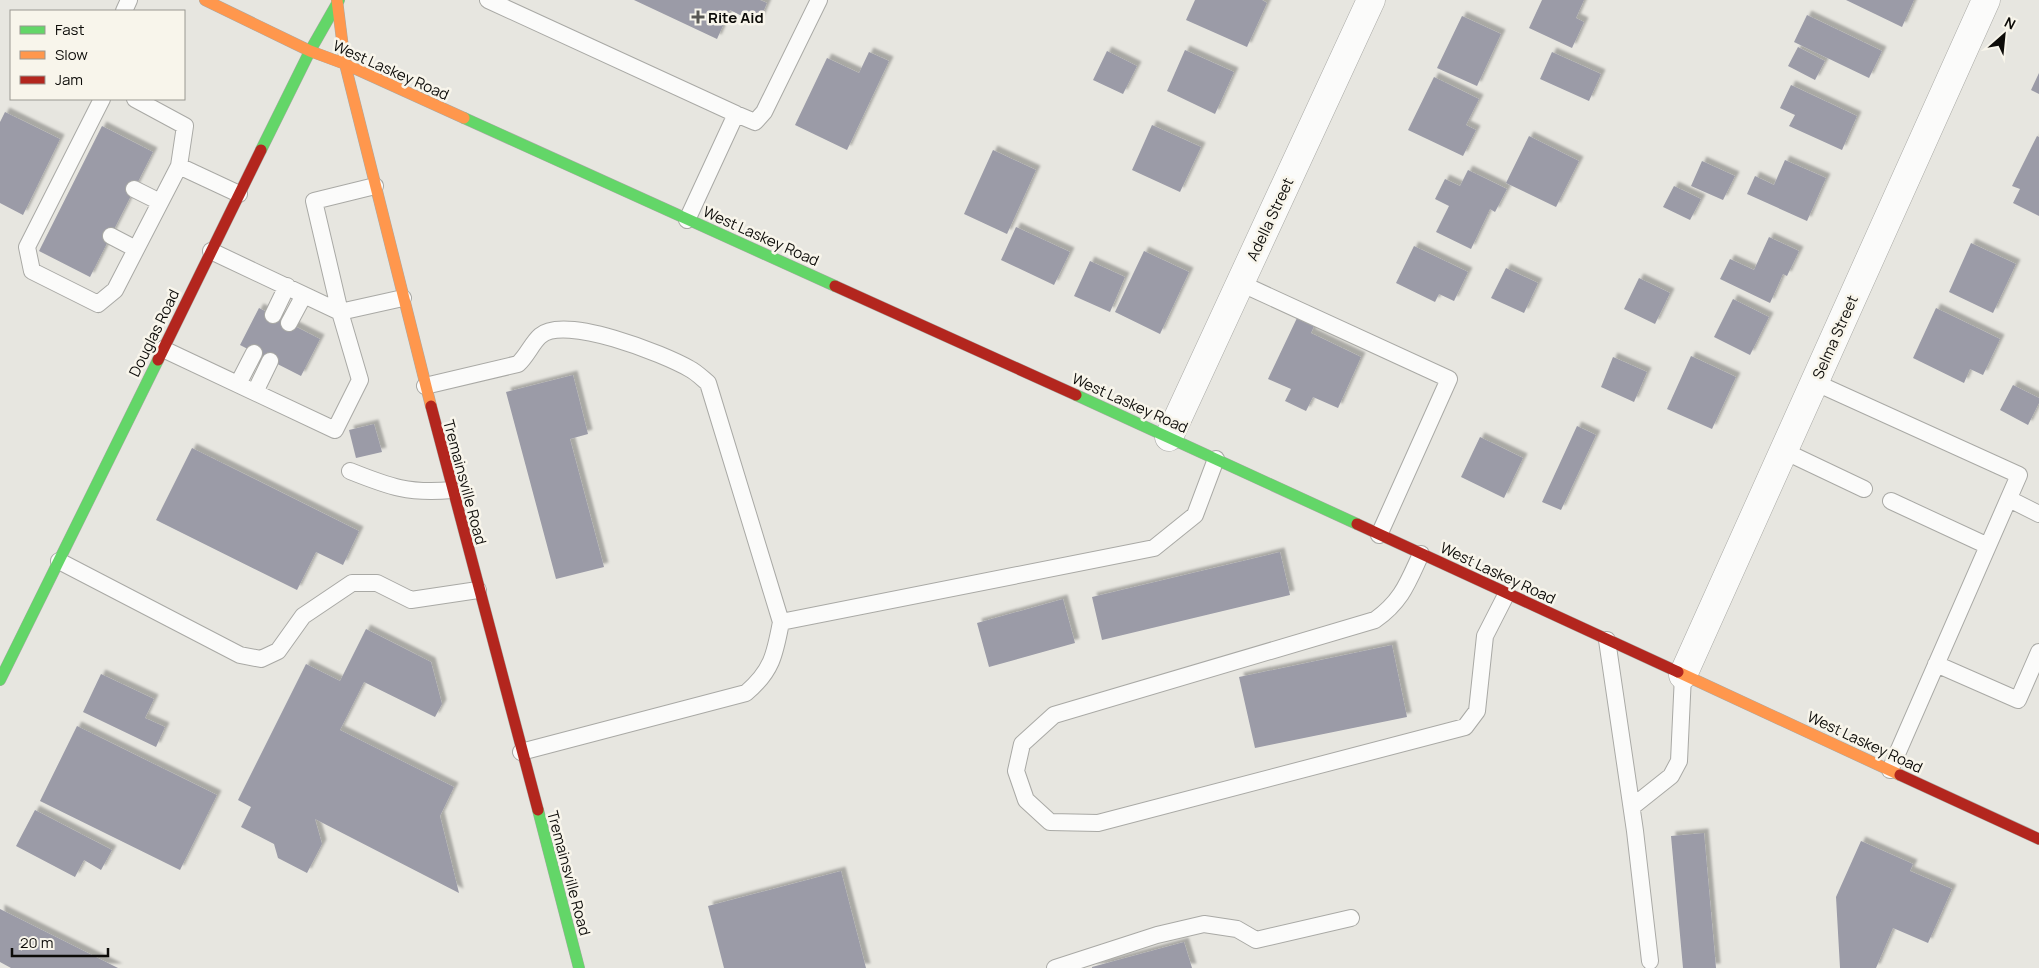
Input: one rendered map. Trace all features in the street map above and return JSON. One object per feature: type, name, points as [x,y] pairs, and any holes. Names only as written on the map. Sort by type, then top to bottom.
[{"type":"main road","name":"West Laskey Road","points":[[206,0],[310,52],[345,64],[1169,437],[2039,839]]},
{"type":"main road","name":"Douglas Road","points":[[0,680],[239,194],[310,52],[338,1]]},
{"type":"main road","name":"Tremainsville Road","points":[[338,1],[345,64],[375,186],[478,590],[579,968]]},
{"type":"street","name":"Adella Street","points":[[1169,437],[1371,0]]},
{"type":"street","name":"Selma Street","points":[[1683,675],[1986,0]]},
{"type":"lane","points":[[488,0],[754,122],[764,112],[819,0]]},
{"type":"lane","points":[[102,100],[78,160],[54,208],[27,247],[32,271],[98,304],[115,290],[179,166],[185,126],[137,100]]},
{"type":"lane","points":[[687,220],[736,114]]},
{"type":"lane","points":[[179,166],[239,194]]},
{"type":"lane","points":[[163,349],[335,430],[360,380],[340,312],[314,201],[375,186]]},
{"type":"lane","points":[[134,189],[160,202]]},
{"type":"lane","points":[[111,236],[136,250]]},
{"type":"lane","points":[[212,250],[340,312],[403,298]]},
{"type":"lane","points":[[1240,283],[1449,380],[1379,535]]},
{"type":"lane","points":[[273,315],[287,286]]},
{"type":"lane","points":[[289,323],[304,294]]},
{"type":"lane","points":[[425,386],[518,364],[528,354],[540,336],[560,328],[602,334],[671,359],[692,370],[708,383],[781,622],[775,656],[761,680],[746,693],[521,752]]},
{"type":"lane","points":[[238,384],[254,353]]},
{"type":"lane","points":[[255,392],[270,361]]},
{"type":"lane","points":[[1814,382],[2019,475],[1890,770]]},
{"type":"lane","points":[[1784,451],[1864,488]]},
{"type":"lane","points":[[781,622],[1154,548],[1195,516],[1216,459]]},
{"type":"lane","points":[[350,471],[386,486],[422,493],[452,490]]},
{"type":"lane","points":[[2009,500],[2039,514]]},
{"type":"lane","points":[[1891,501],[1988,546]]},
{"type":"lane","points":[[1421,554],[1403,592],[1391,609],[1375,620],[1054,715],[1022,744],[1016,771],[1026,800],[1050,822],[1098,823],[1465,727],[1477,711],[1485,636],[1507,593]]},
{"type":"lane","points":[[58,561],[240,655],[261,659],[278,651],[303,616],[352,583],[377,582],[411,600],[478,590]]},
{"type":"lane","points":[[1608,640],[1632,807],[1650,961]]},
{"type":"lane","points":[[1936,664],[2018,700],[2039,652]]},
{"type":"lane","points":[[1632,807],[1671,776],[1679,761],[1683,675]]},
{"type":"lane","points":[[1055,968],[1157,935],[1204,924],[1237,930],[1256,940],[1351,918]]},
{"type":"building","name":"Rite Aid","points":[[634,0],[760,0],[767,3],[758,24],[730,10],[717,39]]},
{"type":"building","points":[[1195,0],[1262,0],[1267,3],[1247,47],[1186,20]]},
{"type":"building","points":[[1542,0],[1584,0],[1576,18],[1584,22],[1572,48],[1529,28]]},
{"type":"building","points":[[1846,0],[1914,0],[1902,27]]},
{"type":"building","points":[[1807,15],[1882,51],[1869,78],[1794,42]]},
{"type":"building","points":[[1462,16],[1501,34],[1477,86],[1437,68]]},
{"type":"building","points":[[1798,47],[1825,61],[1815,80],[1788,66]]},
{"type":"building","points":[[1185,50],[1234,72],[1215,114],[1167,91]]},
{"type":"building","points":[[1107,51],[1137,66],[1123,94],[1093,80]]},
{"type":"building","points":[[869,52],[889,61],[847,150],[795,125],[827,58],[859,73]]},
{"type":"building","points":[[1552,52],[1601,74],[1589,101],[1540,79]]},
{"type":"building","points":[[2039,73],[2039,94],[2031,90]]},
{"type":"building","points":[[1434,77],[1479,99],[1466,125],[1476,130],[1463,156],[1408,130]]},
{"type":"building","points":[[1791,85],[1857,116],[1842,150],[1789,126],[1795,115],[1780,108]]},
{"type":"building","points":[[5,112],[60,139],[23,215],[0,203],[0,122]]},
{"type":"building","points":[[1152,125],[1201,147],[1180,192],[1132,170]]},
{"type":"building","points":[[102,126],[153,152],[90,277],[39,251]]},
{"type":"building","points":[[1529,136],[1579,161],[1556,207],[1506,183]]},
{"type":"building","points":[[2037,136],[2039,137],[2039,216],[2013,203],[2020,189],[2012,186]]},
{"type":"building","points":[[993,150],[1036,170],[1007,234],[964,214]]},
{"type":"building","points":[[1785,160],[1826,178],[1807,221],[1747,194],[1755,176],[1774,185]]},
{"type":"building","points":[[1702,161],[1735,176],[1723,200],[1691,186]]},
{"type":"building","points":[[1468,170],[1507,189],[1495,212],[1490,209],[1471,249],[1436,232],[1449,206],[1435,199],[1445,179],[1460,186]]},
{"type":"building","points":[[1674,186],[1701,199],[1690,220],[1663,207]]},
{"type":"building","points":[[1016,227],[1070,252],[1054,285],[1001,260]]},
{"type":"building","points":[[1769,237],[1799,251],[1787,276],[1783,274],[1770,303],[1720,279],[1730,259],[1754,270]]},
{"type":"building","points":[[1971,243],[2016,264],[1993,313],[1949,292]]},
{"type":"building","points":[[1414,246],[1468,272],[1454,301],[1439,294],[1435,302],[1396,283]]},
{"type":"building","points":[[1144,251],[1189,272],[1160,334],[1115,312]]},
{"type":"building","points":[[1090,261],[1125,277],[1110,312],[1074,296]]},
{"type":"building","points":[[1506,268],[1538,283],[1524,313],[1491,298]]},
{"type":"building","points":[[1639,278],[1670,293],[1655,324],[1624,309]]},
{"type":"building","points":[[1733,299],[1769,317],[1750,355],[1714,337]]},
{"type":"building","points":[[259,308],[320,339],[301,376],[240,345]]},
{"type":"building","points":[[1936,308],[2000,339],[1983,375],[1970,369],[1964,383],[1913,358]]},
{"type":"building","points":[[1297,318],[1314,326],[1311,333],[1361,357],[1338,408],[1313,397],[1306,411],[1285,401],[1291,389],[1268,379]]},
{"type":"building","points":[[1691,356],[1736,377],[1712,429],[1667,409]]},
{"type":"building","points":[[1613,357],[1647,372],[1634,402],[1601,387]]},
{"type":"building","points":[[573,375],[588,434],[570,439],[604,567],[556,579],[506,392]]},
{"type":"building","points":[[2013,385],[2039,398],[2039,403],[2028,425],[2000,410]]},
{"type":"building","points":[[374,424],[382,452],[356,458],[349,430]]},
{"type":"building","points":[[1577,426],[1596,435],[1561,510],[1542,502]]},
{"type":"building","points":[[1480,437],[1523,458],[1504,498],[1461,477]]},
{"type":"building","points":[[192,448],[359,531],[343,565],[316,552],[297,590],[156,520]]},
{"type":"building","points":[[1280,552],[1290,595],[1102,640],[1092,597]]},
{"type":"building","points":[[1063,599],[1075,643],[989,667],[977,623]]},
{"type":"building","points":[[366,629],[431,662],[442,704],[435,717],[364,682],[340,730],[454,787],[440,816],[459,893],[315,819],[322,844],[307,873],[278,858],[274,844],[241,827],[251,807],[238,800],[306,664],[340,681]]},
{"type":"building","points":[[1392,645],[1407,717],[1255,748],[1239,677]]},
{"type":"building","points":[[101,674],[154,699],[145,718],[165,727],[156,747],[83,712]]},
{"type":"building","points":[[77,726],[217,795],[180,870],[40,801]]},
{"type":"building","points":[[35,810],[112,850],[101,870],[84,860],[75,877],[16,846]]},
{"type":"building","points":[[1704,833],[1716,968],[1683,968],[1671,836]]},
{"type":"building","points":[[1861,841],[1913,864],[1910,871],[1952,889],[1928,943],[1893,928],[1876,968],[1840,968],[1836,897]]},
{"type":"building","points":[[841,871],[866,968],[724,968],[708,906]]},
{"type":"building","points":[[0,909],[118,968],[11,968],[0,962]]},
{"type":"building","points":[[1184,942],[1192,968],[1092,968],[1092,967]]},
{"type":"traffic: fast","points":[[261,150],[310,51],[339,0]]},
{"type":"traffic: fast","points":[[464,118],[835,286]]},
{"type":"traffic: fast","points":[[0,680],[158,360]]},
{"type":"traffic: fast","points":[[1076,395],[1357,524]]},
{"type":"traffic: fast","points":[[538,810],[579,968]]},
{"type":"traffic: slow","points":[[205,0],[310,51],[345,64],[464,118]]},
{"type":"traffic: slow","points":[[337,0],[345,64],[431,406]]},
{"type":"traffic: slow","points":[[1678,672],[1900,775]]},
{"type":"traffic: jam","points":[[158,360],[261,150]]},
{"type":"traffic: jam","points":[[835,286],[1076,395]]},
{"type":"traffic: jam","points":[[431,406],[538,810]]},
{"type":"traffic: jam","points":[[1357,524],[1678,672]]},
{"type":"traffic: jam","points":[[1900,775],[2039,839]]},
{"type":"place","name":"Rite Aid","points":[[698,17]]}]
